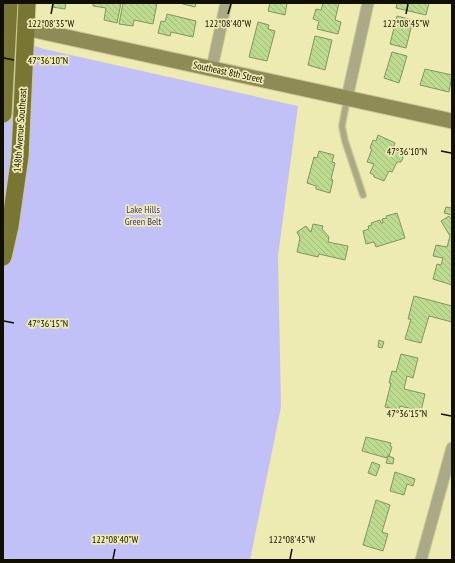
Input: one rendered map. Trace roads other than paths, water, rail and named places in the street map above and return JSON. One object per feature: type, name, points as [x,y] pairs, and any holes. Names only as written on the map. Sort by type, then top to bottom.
[{"type":"main road","name":"148th Avenue Southeast","points":[[3,114],[6,24],[9,3]]},
{"type":"main road","name":"148th Avenue Southeast","points":[[3,257],[10,226],[20,156],[27,3]]},
{"type":"street","points":[[212,68],[226,3]]},
{"type":"street","points":[[348,98],[368,3]]},
{"type":"street","name":"Southeast 8th Street","points":[[6,24],[452,121]]},
{"type":"street","points":[[421,560],[452,448]]},
{"type":"lane","points":[[348,98],[342,126],[363,195]]},
{"type":"park label","name":"Lake Hills Green Belt","points":[[143,214]]}]
